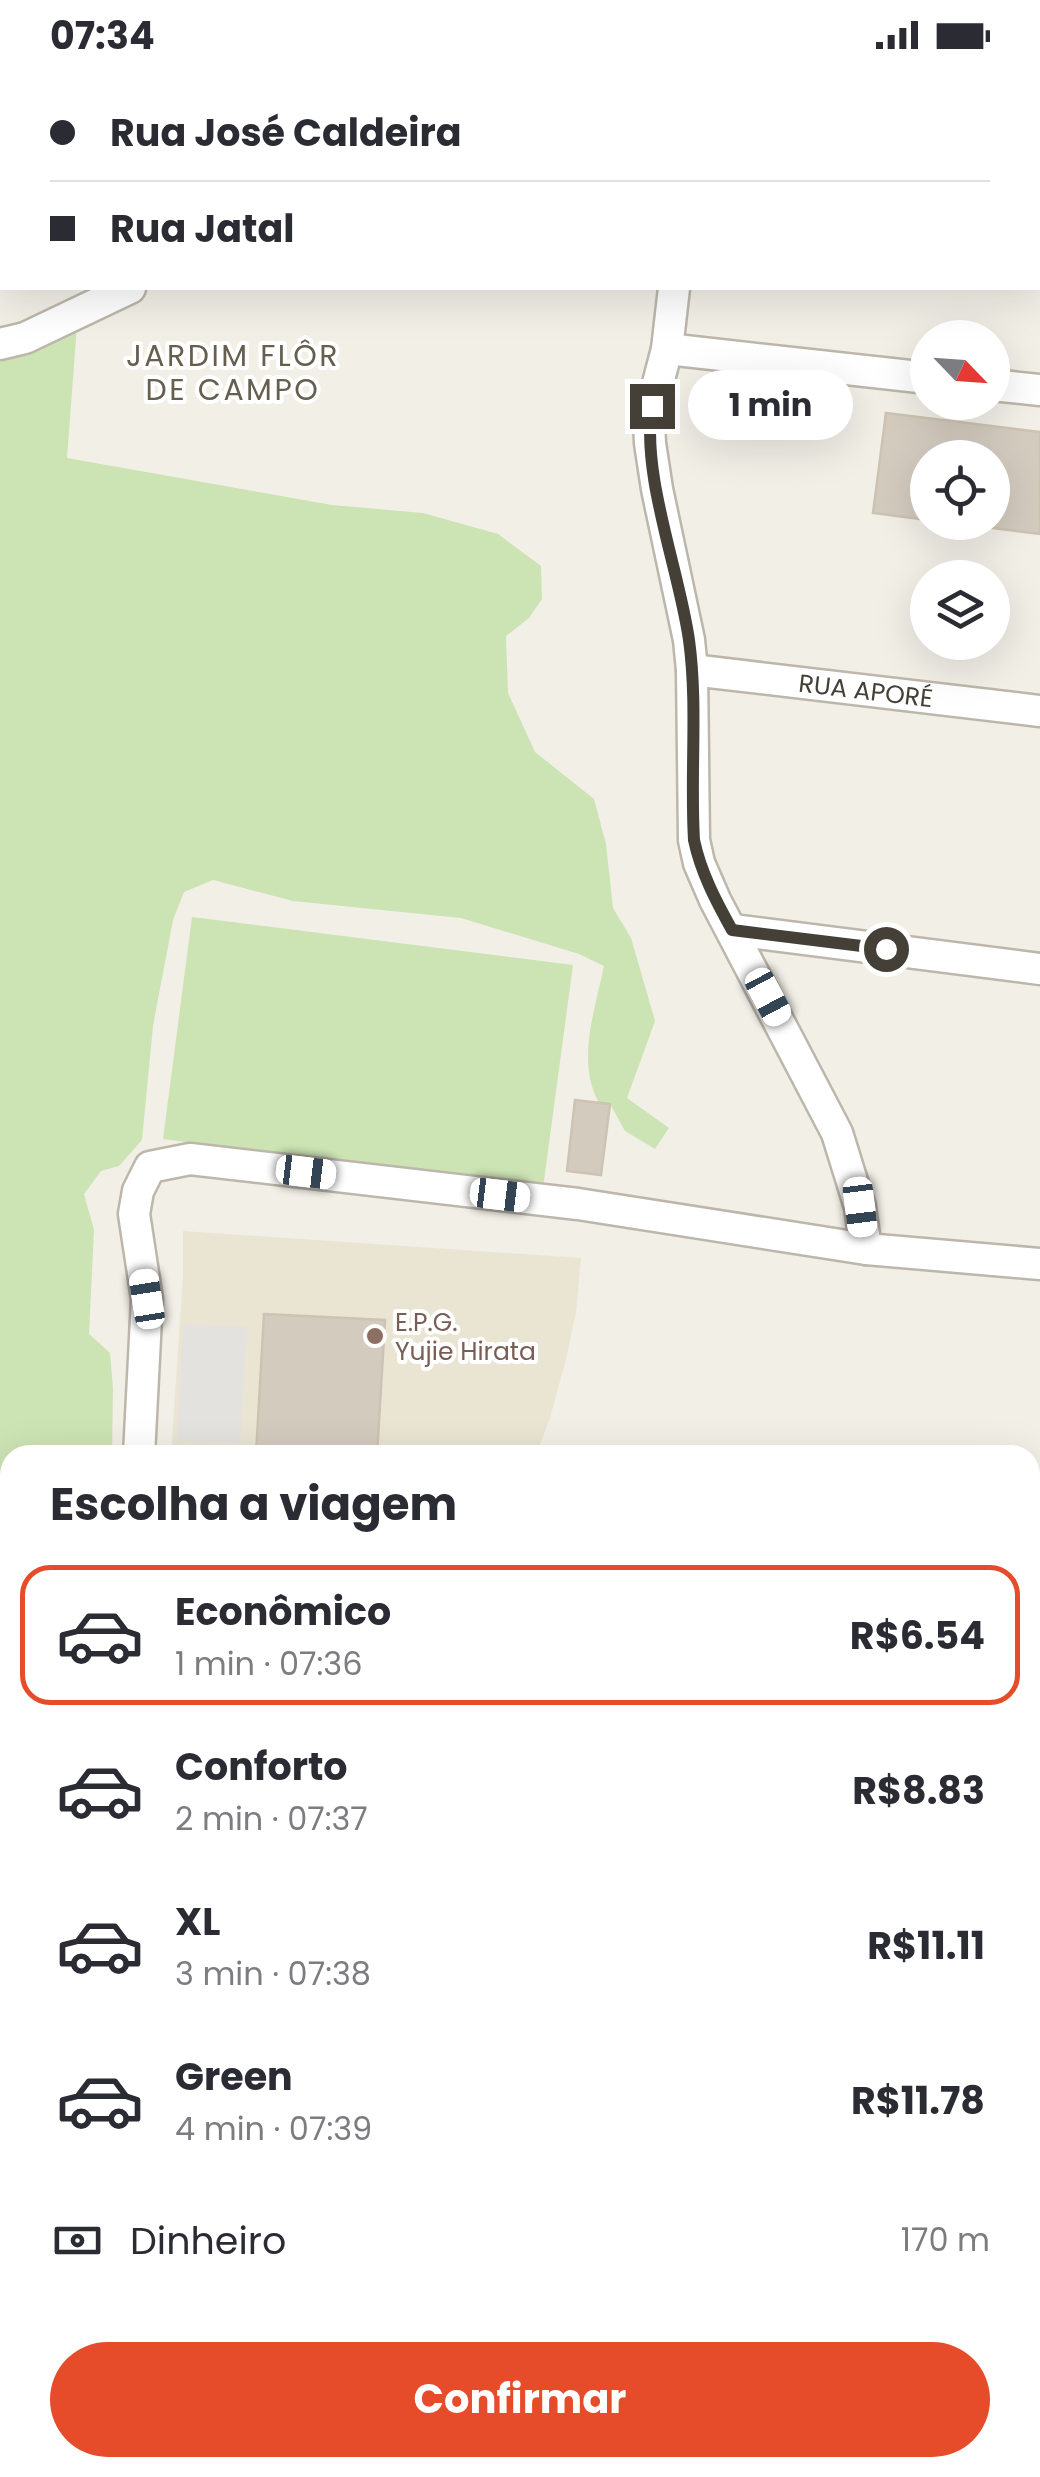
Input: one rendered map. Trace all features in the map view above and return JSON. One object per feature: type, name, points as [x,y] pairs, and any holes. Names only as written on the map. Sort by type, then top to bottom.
[{"type":"street","points":[[0,344],[25,338],[126,290]]},
{"type":"street","points":[[674,290],[667,349],[649,423],[657,489],[689,640],[694,840],[704,875],[837,1133],[860,1207],[866,1249]]},
{"type":"street","points":[[667,349],[910,376]]},
{"type":"street","points":[[1010,387],[1040,390]]},
{"type":"street","name":"RUA APORÉ","points":[[692,670],[1040,711]]},
{"type":"street","points":[[732,930],[1040,969]]},
{"type":"street","points":[[139,1445],[147,1299],[134,1214],[138,1191],[150,1167],[190,1159],[578,1204],[866,1249],[1040,1264]]},
{"type":"shaded area","name":"E.P.G. Yujie Hirata","points":[[183,1231],[581,1258],[566,1359],[540,1445],[172,1445]]},
{"type":"shaded area","points":[[183,1324],[247,1327],[240,1443],[177,1440]]},
{"type":"green space","points":[[77,325],[67,458],[332,505],[423,513],[498,534],[541,566],[542,599],[529,618],[506,636],[508,693],[535,752],[594,799],[606,844],[613,908],[631,938],[655,1021],[627,1098],[669,1128],[655,1149],[625,1131],[610,1104],[599,1103],[592,1087],[588,1053],[604,966],[579,954],[461,918],[293,901],[213,880],[184,892],[173,920],[153,1026],[142,1140],[119,1166],[101,1171],[84,1194],[94,1230],[89,1334],[110,1353],[112,1445],[0,1445],[0,353]]},
{"type":"green space","points":[[192,917],[573,965],[543,1188],[163,1139]]},
{"type":"building","points":[[886,413],[910,416],[910,420],[943,420],[1040,432],[1040,534],[1010,530],[1010,440],[910,440],[910,518],[873,513]]},
{"type":"building","points":[[575,1100],[610,1104],[601,1175],[567,1171]]},
{"type":"building","points":[[264,1314],[385,1320],[378,1445],[257,1445]]},
{"type":"place","name":"E.P.G. Yujie Hirata","points":[[375,1336]]},
{"type":"district","name":"JARDIM FLÔR DE CAMPO","points":[[233,373]]},
{"type":"route","points":[[652,406],[650,443],[657,489],[689,640],[694,840],[707,882],[732,930],[886,949]]}]
